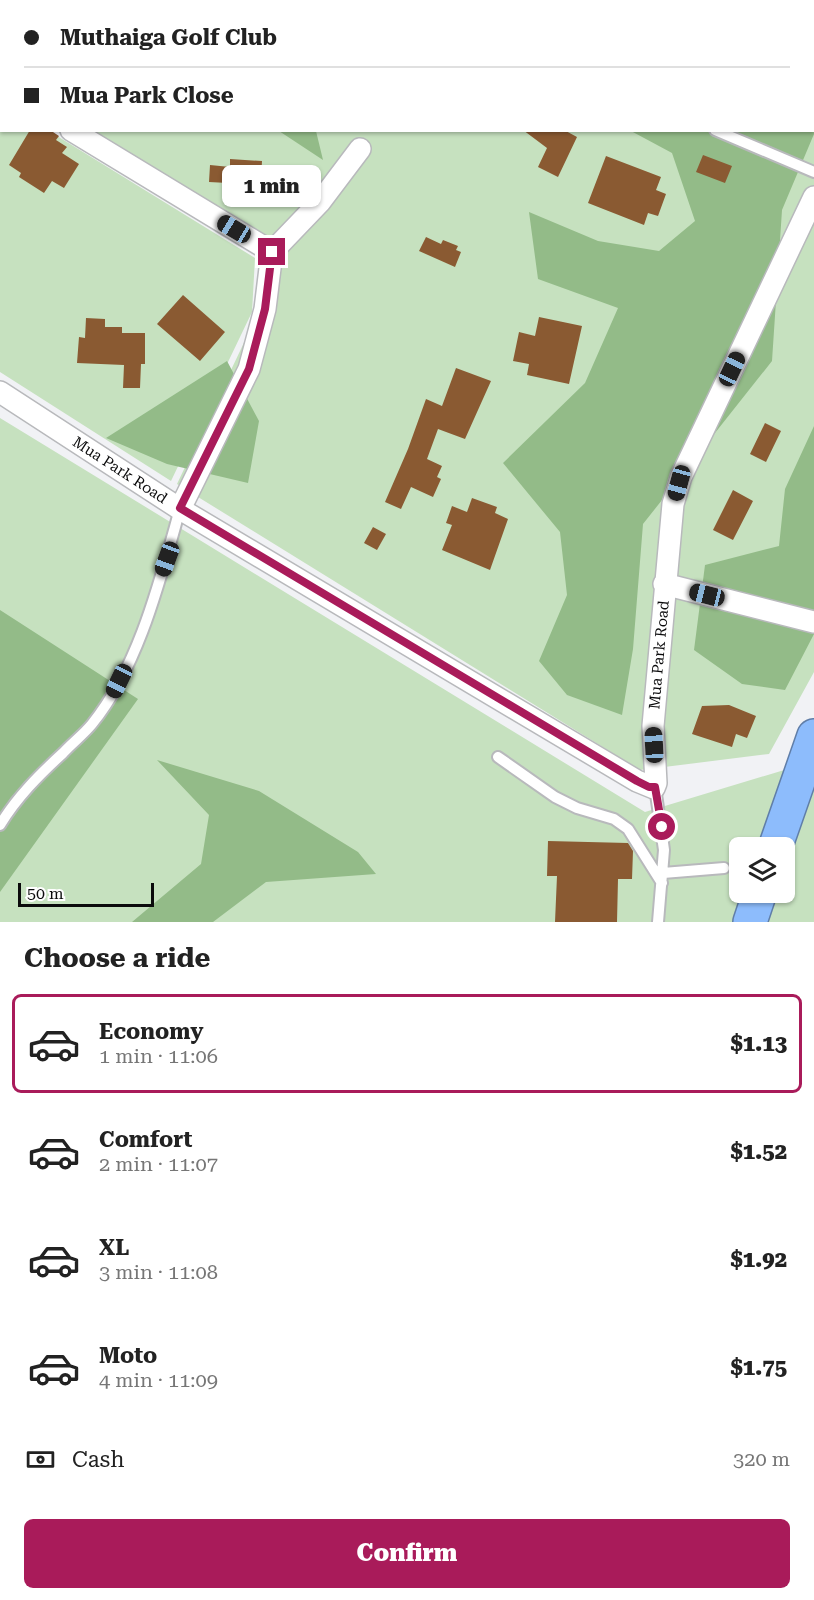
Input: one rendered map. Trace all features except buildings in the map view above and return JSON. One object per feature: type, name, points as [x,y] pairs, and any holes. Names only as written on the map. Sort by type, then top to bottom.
[{"type":"highway","points":[[779,837],[814,736]]},
{"type":"highway","points":[[750,922],[756,903]]},
{"type":"street","points":[[74,132],[272,252]]},
{"type":"street","points":[[180,508],[249,369],[265,309],[272,252],[320,202],[360,149]]},
{"type":"street","name":"Mua Park Road","points":[[0,392],[180,508],[637,781],[649,787],[655,787],[653,726],[673,504],[681,477],[814,197]]},
{"type":"street","points":[[664,584],[814,622]]},
{"type":"lane","points":[[720,132],[814,171]]},
{"type":"lane","points":[[0,825],[18,798],[91,726],[111,699],[145,620],[167,559],[180,508]]},
{"type":"lane","points":[[498,757],[555,797],[614,819],[628,830],[663,878]]},
{"type":"lane","points":[[655,787],[662,827],[663,878],[658,922]]},
{"type":"lane","points":[[663,878],[724,868]]},
{"type":"green space","points":[[0,132],[51,132],[255,258],[252,312],[171,481],[0,372]]},
{"type":"green space","points":[[59,132],[814,132],[814,672],[769,754],[640,770],[177,484],[258,313],[261,262],[256,252]]},
{"type":"green space","points":[[281,132],[316,132],[323,160]]},
{"type":"green space","points":[[633,132],[814,132],[782,210],[772,361],[643,524],[633,649],[622,715],[567,695],[539,661],[567,595],[560,532],[503,463],[585,383],[618,308],[538,279],[529,212],[598,241],[659,251],[695,221],[672,153]]},
{"type":"green space","points":[[227,361],[259,421],[248,483],[167,464],[106,438]]},
{"type":"green space","points":[[0,418],[645,812],[814,761],[814,922],[0,922]]},
{"type":"green space","points":[[814,426],[814,634],[785,690],[742,684],[694,650],[705,565],[779,546],[785,489]]},
{"type":"green space","points":[[0,610],[138,699],[0,892]]},
{"type":"green space","points":[[157,760],[259,791],[358,852],[376,874],[266,882],[213,922],[132,922],[201,864],[209,815]]},
{"type":"route","points":[[272,252],[265,309],[249,369],[180,508],[637,781],[649,787],[655,787],[662,827]]}]
